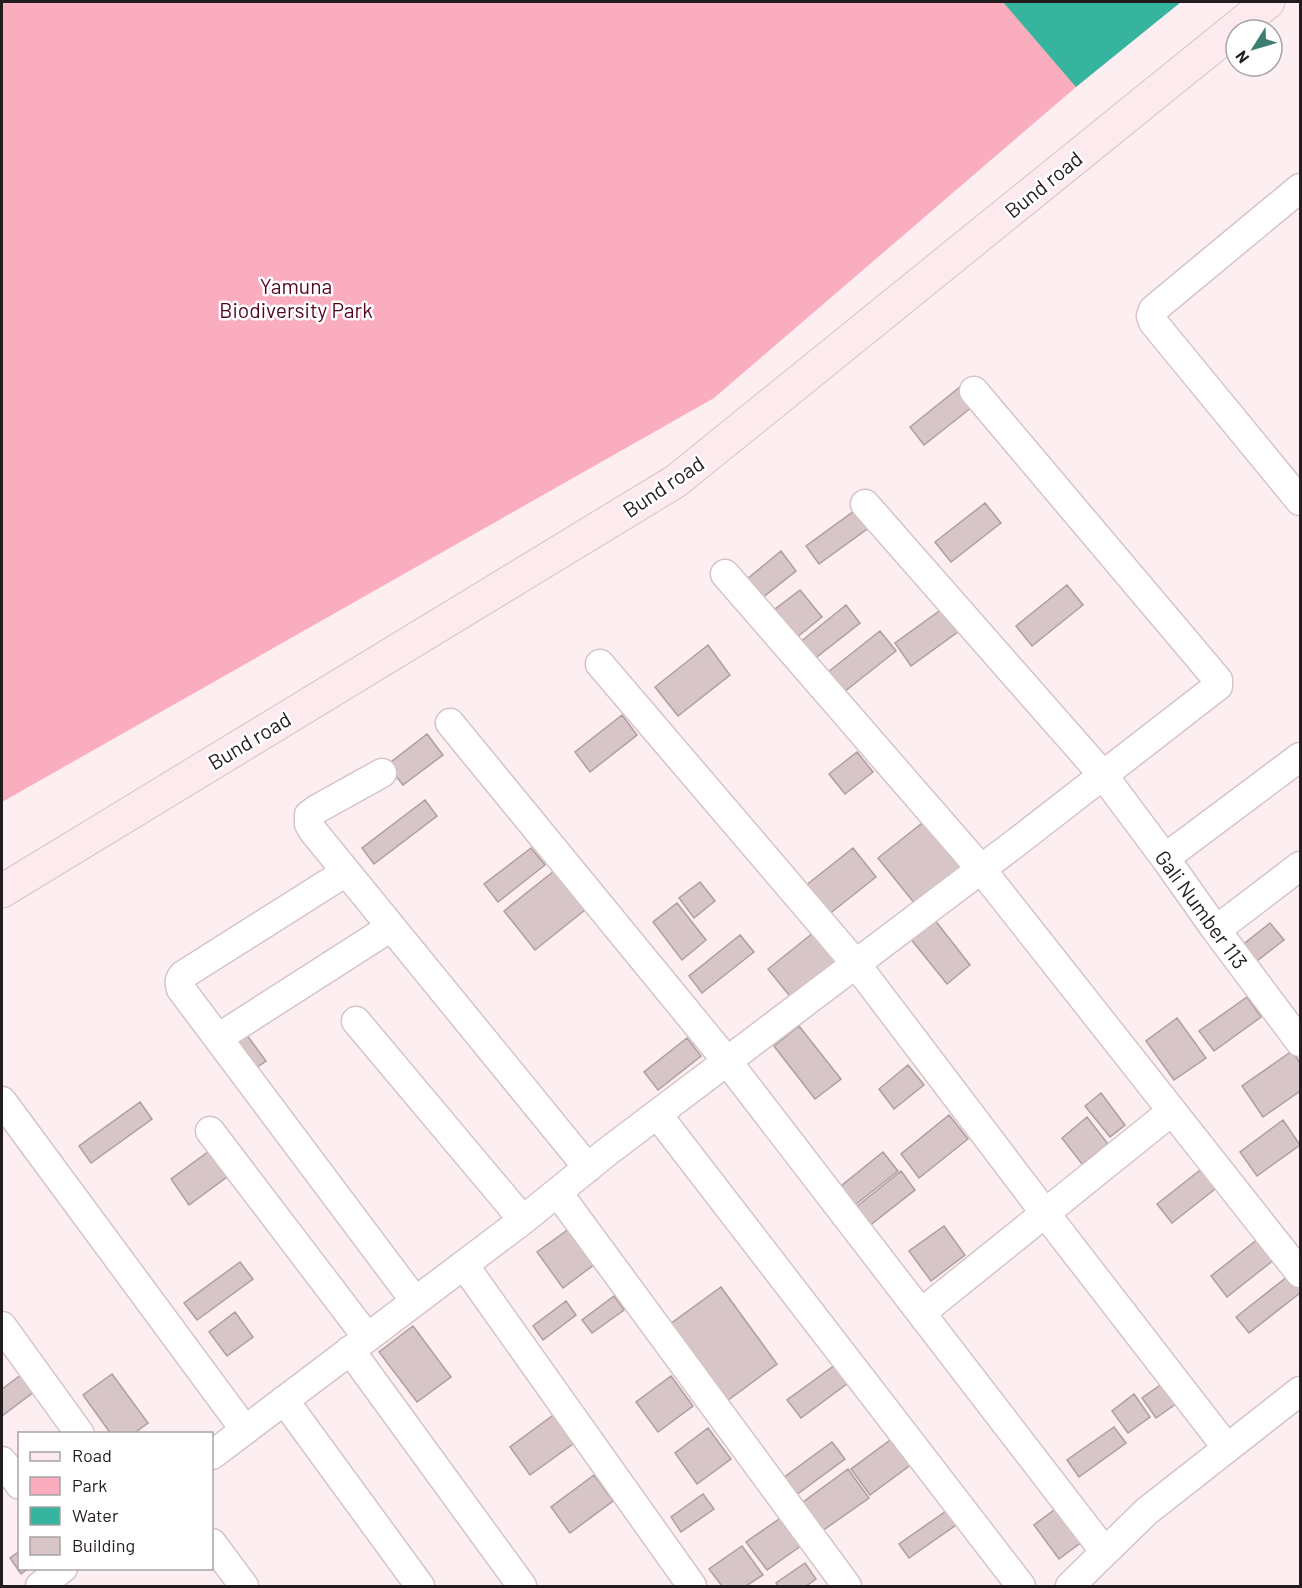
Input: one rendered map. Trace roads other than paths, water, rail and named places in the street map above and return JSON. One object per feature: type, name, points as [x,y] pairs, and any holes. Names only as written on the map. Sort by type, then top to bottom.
[{"type":"street","name":"Bund road","points":[[2,891],[676,481],[1268,2]]},
{"type":"street","points":[[1300,188],[1153,310],[1151,316],[1153,322],[1300,501]]},
{"type":"street","points":[[213,1454],[523,1220],[657,1114],[1218,686],[1218,680],[974,391]]},
{"type":"street","name":"Gali Number 113","points":[[865,504],[1103,776],[1216,930],[1291,1011],[1300,1042]]},
{"type":"street","points":[[725,574],[981,869],[1300,1273]]},
{"type":"street","points":[[600,664],[856,964],[1045,1214],[1227,1448]]},
{"type":"street","points":[[450,723],[727,1061],[1105,1552]]},
{"type":"street","points":[[1165,858],[1300,757]]},
{"type":"street","points":[[382,773],[309,815],[312,831],[588,1168]]},
{"type":"street","points":[[1216,930],[1300,866]]},
{"type":"street","points":[[346,872],[183,975],[179,983],[181,989],[415,1301]]},
{"type":"street","points":[[218,1038],[391,927]]},
{"type":"street","points":[[356,1021],[523,1220]]},
{"type":"street","points":[[2,1101],[245,1430]]},
{"type":"street","points":[[921,1313],[1172,1111]]},
{"type":"street","points":[[657,1114],[1021,1587]]},
{"type":"street","points":[[210,1131],[359,1344],[522,1587]]},
{"type":"street","points":[[558,1193],[848,1587]]},
{"type":"street","points":[[464,1264],[692,1587]]},
{"type":"street","points":[[2,1326],[79,1432]]},
{"type":"street","points":[[1070,1587],[1147,1511],[1300,1391]]},
{"type":"street","points":[[284,1400],[420,1587]]},
{"type":"street","points":[[2,1461],[18,1482]]},
{"type":"street","points":[[213,1544],[244,1587]]},
{"type":"water","points":[[1003,2],[1181,2],[1076,87]]},
{"type":"park label","name":"Yamuna Biodiversity Park","points":[[296,297]]}]
